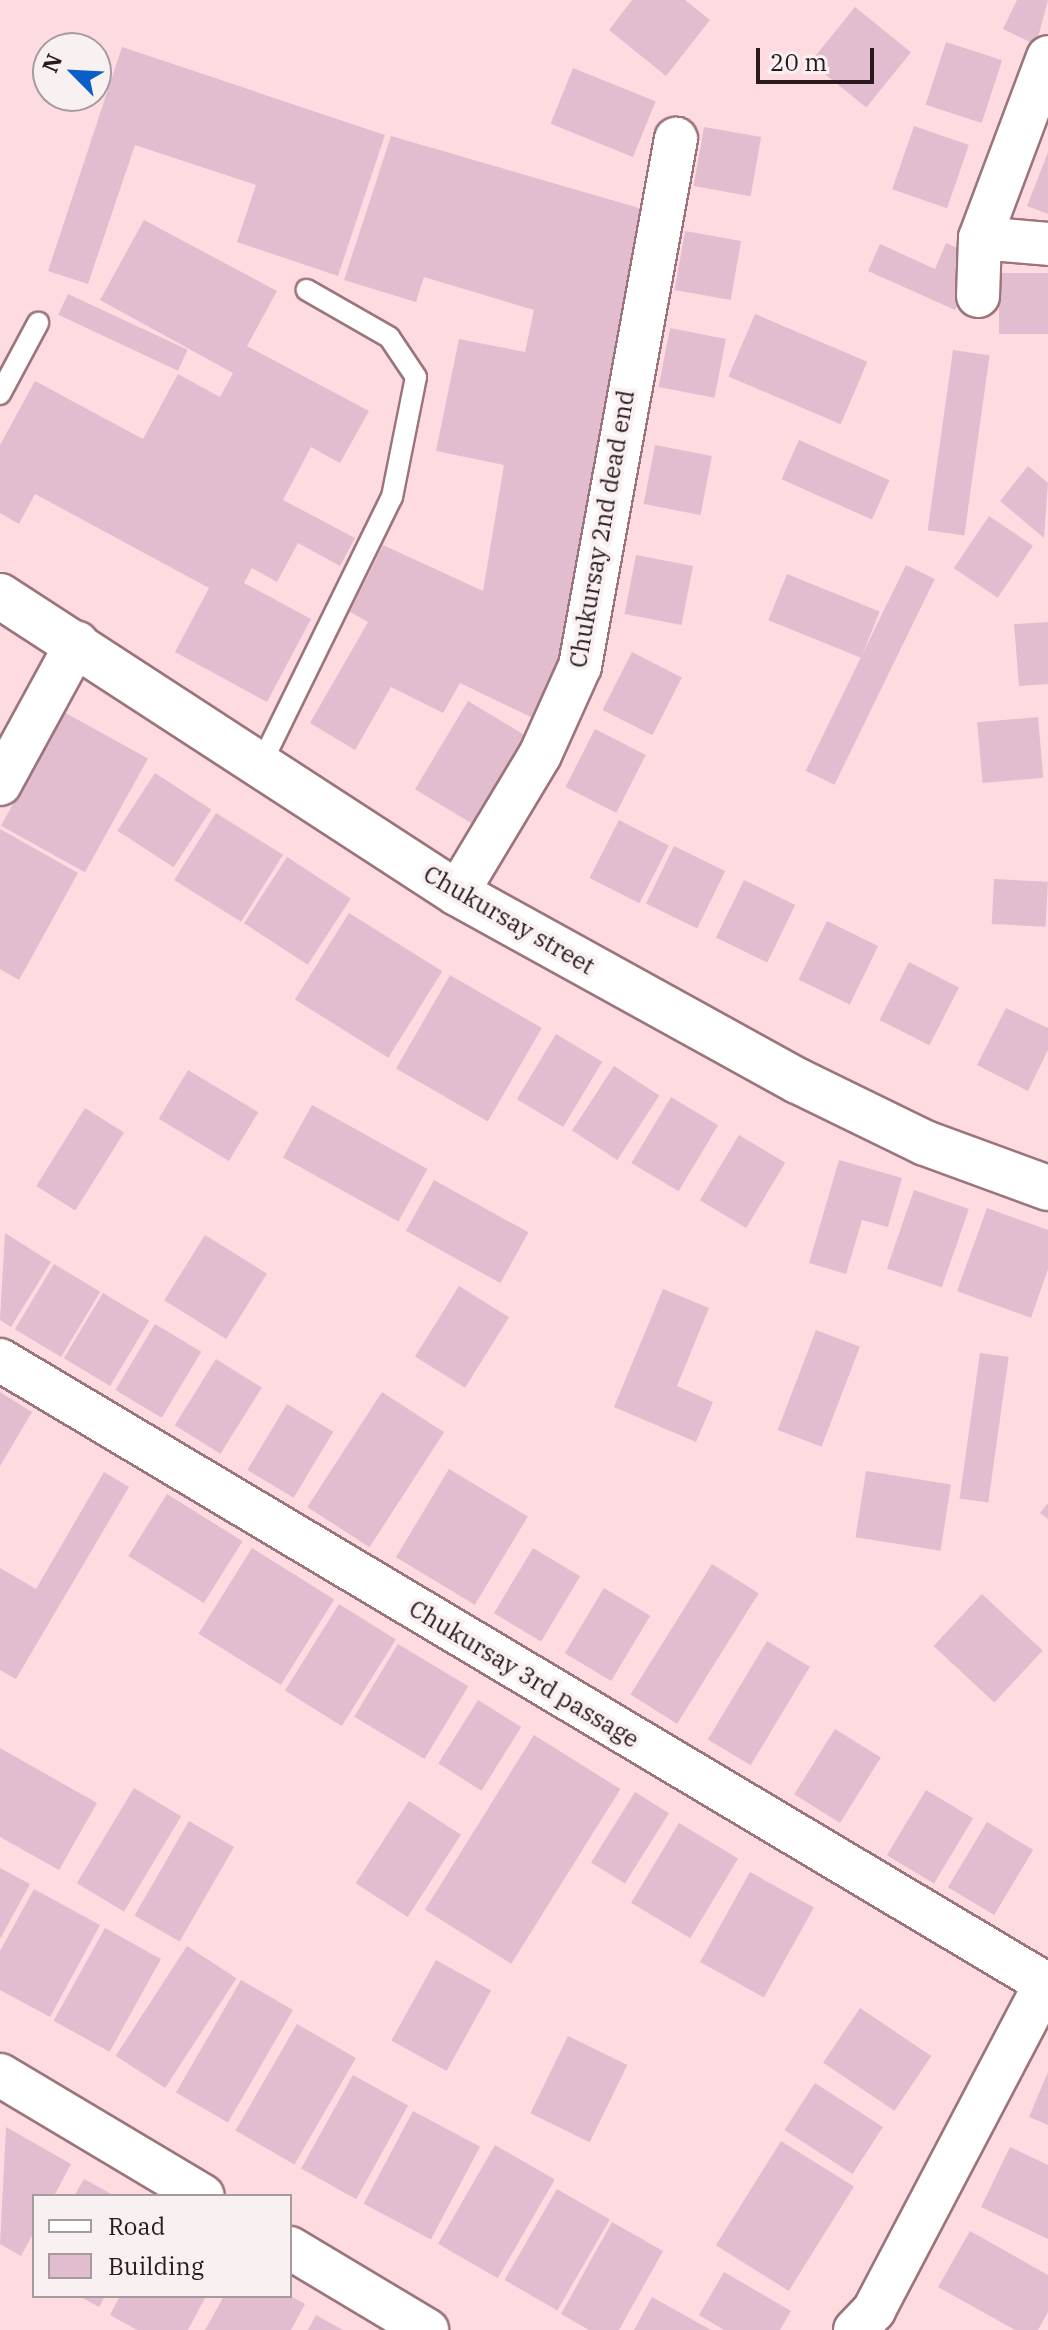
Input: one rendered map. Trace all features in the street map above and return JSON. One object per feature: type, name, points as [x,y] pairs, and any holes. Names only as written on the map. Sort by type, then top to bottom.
[{"type":"street","points":[[978,296],[980,238],[1048,57]]},
{"type":"street","name":"Chukursay 2nd dead end","points":[[457,893],[540,755],[580,666],[676,139]]},
{"type":"street","points":[[980,238],[1048,244]]},
{"type":"street","name":"Chukursay street","points":[[0,596],[77,643],[457,893],[798,1081],[925,1143],[1048,1188]]},
{"type":"street","points":[[0,784],[77,643]]},
{"type":"street","name":"Chukursay 3rd passage","points":[[0,1360],[1046,1986]]},
{"type":"street","points":[[855,2330],[874,2310],[1046,1986]]},
{"type":"street","points":[[0,2075],[200,2194]]},
{"type":"street","points":[[292,2249],[427,2330]]},
{"type":"lane","points":[[261,764],[392,497],[410,436],[416,377],[389,337],[307,290]]},
{"type":"lane","points":[[0,394],[38,323]]},
{"type":"building","points":[[632,0],[685,0],[710,20],[666,76],[609,30]]},
{"type":"building","points":[[1017,0],[1048,0],[1036,45],[1003,29]]},
{"type":"building","points":[[855,7],[911,52],[866,107],[810,62]]},
{"type":"building","points":[[946,42],[1002,60],[982,123],[926,105]]},
{"type":"building","points":[[122,47],[385,135],[338,276],[237,242],[256,185],[135,145],[88,284],[48,271],[101,112],[112,112],[112,77]]},
{"type":"building","points":[[573,68],[656,101],[633,157],[551,124]]},
{"type":"building","points":[[914,126],[969,145],[947,208],[892,189]]},
{"type":"building","points":[[704,127],[761,137],[751,196],[694,186]]},
{"type":"building","points":[[391,136],[646,210],[569,668],[541,722],[460,683],[443,713],[391,687],[355,750],[310,723],[368,622],[350,612],[383,545],[483,591],[504,465],[436,451],[459,339],[525,352],[534,310],[424,277],[416,302],[344,280]]},
{"type":"building","points":[[1048,152],[1048,214],[1027,206]]},
{"type":"building","points":[[144,220],[277,291],[247,346],[369,411],[340,463],[311,447],[283,500],[355,538],[340,566],[298,543],[277,582],[252,568],[244,583],[311,619],[267,702],[175,652],[209,588],[35,494],[19,524],[0,513],[0,445],[35,381],[143,439],[178,374],[220,397],[233,373],[100,300]]},
{"type":"building","points":[[685,231],[741,241],[731,300],[675,290]]},
{"type":"building","points":[[946,243],[978,257],[955,310],[868,271],[880,244],[935,269]]},
{"type":"building","points":[[999,273],[1048,273],[1048,334],[999,334]]},
{"type":"building","points":[[68,294],[188,350],[178,371],[58,315]]},
{"type":"building","points":[[755,314],[867,362],[841,424],[728,377]]},
{"type":"building","points":[[670,328],[726,339],[715,398],[659,387]]},
{"type":"building","points":[[953,350],[990,355],[964,535],[928,530]]},
{"type":"building","points":[[799,440],[889,480],[872,520],[782,479]]},
{"type":"building","points":[[655,445],[712,456],[700,515],[644,504]]},
{"type":"building","points":[[1028,466],[1048,483],[1044,538],[1000,501]]},
{"type":"building","points":[[989,516],[1033,546],[998,598],[954,568]]},
{"type":"building","points":[[636,555],[693,566],[681,625],[625,614]]},
{"type":"building","points":[[906,565],[935,579],[834,785],[806,771]]},
{"type":"building","points":[[787,574],[880,611],[861,658],[768,620]]},
{"type":"building","points":[[1048,622],[1048,684],[1019,686],[1014,624]]},
{"type":"building","points":[[632,652],[682,677],[652,735],[602,710]]},
{"type":"building","points":[[468,701],[536,742],[483,830],[415,789]]},
{"type":"building","points":[[64,712],[148,759],[85,872],[1,826]]},
{"type":"building","points":[[1038,717],[1043,778],[983,783],[977,722]]},
{"type":"building","points":[[595,729],[646,755],[616,813],[565,787]]},
{"type":"building","points":[[155,773],[211,809],[174,867],[117,831]]},
{"type":"building","points":[[216,813],[283,855],[241,922],[174,880]]},
{"type":"building","points":[[619,820],[669,845],[639,903],[589,878]]},
{"type":"building","points":[[0,829],[78,873],[19,980],[0,969]]},
{"type":"building","points":[[674,846],[725,871],[697,929],[646,904]]},
{"type":"building","points":[[287,857],[351,898],[308,965],[244,923]]},
{"type":"building","points":[[994,879],[1048,882],[1046,927],[992,924]]},
{"type":"building","points":[[744,880],[795,905],[767,963],[716,938]]},
{"type":"building","points":[[349,913],[442,971],[388,1058],[295,1000]]},
{"type":"building","points":[[827,921],[878,946],[850,1004],[799,979]]},
{"type":"building","points":[[909,962],[959,987],[929,1045],[879,1020]]},
{"type":"building","points":[[450,975],[542,1028],[488,1122],[396,1069]]},
{"type":"building","points":[[1006,1008],[1048,1028],[1048,1050],[1028,1091],[977,1065]]},
{"type":"building","points":[[556,1034],[602,1062],[563,1127],[517,1099]]},
{"type":"building","points":[[614,1066],[659,1095],[617,1160],[572,1131]]},
{"type":"building","points":[[188,1070],[258,1112],[229,1161],[159,1119]]},
{"type":"building","points":[[671,1097],[718,1125],[678,1191],[631,1163]]},
{"type":"building","points":[[312,1105],[427,1169],[398,1221],[283,1157]]},
{"type":"building","points":[[85,1108],[124,1132],[75,1210],[36,1186]]},
{"type":"building","points":[[739,1135],[785,1163],[746,1228],[700,1200]]},
{"type":"building","points":[[839,1160],[902,1178],[888,1227],[862,1220],[846,1274],[809,1263]]},
{"type":"building","points":[[434,1180],[528,1232],[500,1283],[406,1231]]},
{"type":"building","points":[[914,1190],[969,1209],[942,1287],[887,1268]]},
{"type":"building","points":[[987,1208],[1048,1230],[1048,1269],[1031,1318],[957,1291]]},
{"type":"building","points":[[5,1233],[51,1262],[11,1327],[0,1320]]},
{"type":"building","points":[[205,1235],[267,1274],[226,1339],[164,1300]]},
{"type":"building","points":[[54,1264],[100,1292],[61,1357],[15,1329]]},
{"type":"building","points":[[459,1286],[509,1317],[465,1388],[415,1356]]},
{"type":"building","points":[[663,1289],[709,1308],[677,1386],[713,1402],[696,1442],[614,1407]]},
{"type":"building","points":[[103,1293],[149,1321],[110,1386],[64,1358]]},
{"type":"building","points":[[155,1324],[201,1352],[162,1418],[115,1390]]},
{"type":"building","points":[[816,1330],[860,1347],[822,1447],[778,1430]]},
{"type":"building","points":[[980,1353],[1009,1357],[988,1503],[960,1499]]},
{"type":"building","points":[[216,1359],[262,1388],[220,1454],[175,1425]]},
{"type":"building","points":[[0,1392],[32,1412],[0,1466]]},
{"type":"building","points":[[382,1392],[444,1432],[369,1547],[307,1507]]},
{"type":"building","points":[[287,1404],[333,1432],[294,1498],[247,1470]]},
{"type":"building","points":[[449,1469],[528,1516],[475,1605],[396,1557]]},
{"type":"building","points":[[866,1471],[951,1484],[940,1551],[856,1537]]},
{"type":"building","points":[[104,1472],[129,1487],[16,1679],[0,1670],[0,1568],[36,1589]]},
{"type":"building","points":[[167,1494],[242,1541],[204,1603],[128,1556]]},
{"type":"building","points":[[1048,1503],[1048,1519],[1040,1513]]},
{"type":"building","points":[[252,1548],[334,1599],[281,1685],[198,1634]]},
{"type":"building","points":[[533,1548],[580,1576],[541,1641],[494,1613]]},
{"type":"building","points":[[712,1564],[759,1593],[677,1724],[630,1695]]},
{"type":"building","points":[[604,1588],[650,1616],[611,1681],[565,1653]]},
{"type":"building","points":[[982,1594],[1043,1651],[994,1703],[934,1646]]},
{"type":"building","points":[[339,1604],[396,1640],[342,1726],[285,1691]]},
{"type":"building","points":[[767,1641],[810,1667],[751,1765],[708,1740]]},
{"type":"building","points":[[398,1644],[468,1686],[425,1759],[354,1717]]},
{"type":"building","points":[[478,1700],[521,1727],[482,1791],[438,1764]]},
{"type":"building","points":[[835,1729],[881,1758],[840,1823],[794,1794]]},
{"type":"building","points":[[534,1735],[621,1789],[511,1964],[425,1910]]},
{"type":"building","points":[[0,1748],[97,1803],[59,1870],[0,1837]]},
{"type":"building","points":[[134,1788],[181,1816],[124,1911],[77,1883]]},
{"type":"building","points":[[926,1790],[973,1818],[934,1883],[887,1855]]},
{"type":"building","points":[[635,1792],[669,1813],[625,1884],[591,1862]]},
{"type":"building","points":[[409,1801],[461,1835],[408,1917],[356,1883]]},
{"type":"building","points":[[189,1821],[234,1847],[180,1941],[134,1915]]},
{"type":"building","points":[[987,1822],[1033,1850],[994,1915],[948,1887]]},
{"type":"building","points":[[679,1823],[738,1859],[690,1938],[631,1903]]},
{"type":"building","points":[[0,1868],[30,1884],[0,1939]]},
{"type":"building","points":[[750,1872],[814,1907],[764,1997],[700,1962]]},
{"type":"building","points":[[34,1889],[100,1925],[50,2017],[0,1990],[0,1951]]},
{"type":"building","points":[[105,1928],[161,1959],[110,2052],[54,2021]]},
{"type":"building","points":[[187,1946],[236,1978],[165,2088],[116,2056]]},
{"type":"building","points":[[436,1960],[491,1991],[446,2071],[391,2040]]},
{"type":"building","points":[[241,1980],[293,2010],[228,2123],[176,2093]]},
{"type":"building","points":[[860,2008],[931,2056],[894,2111],[823,2063]]},
{"type":"building","points":[[297,2024],[356,2058],[294,2165],[236,2131]]},
{"type":"building","points":[[568,2036],[627,2065],[590,2142],[530,2113]]},
{"type":"building","points":[[1048,2072],[1048,2125],[1029,2117]]},
{"type":"building","points":[[353,2075],[408,2106],[356,2199],[301,2169]]},
{"type":"building","points":[[815,2083],[883,2127],[852,2174],[785,2130]]},
{"type":"building","points":[[413,2111],[480,2147],[431,2239],[364,2204]]},
{"type":"building","points":[[6,2127],[71,2164],[55,2194],[32,2194],[32,2236],[21,2256],[0,2244]]},
{"type":"building","points":[[781,2141],[854,2187],[789,2291],[716,2245]]},
{"type":"building","points":[[495,2145],[555,2180],[498,2278],[438,2244]]},
{"type":"building","points":[[1010,2147],[1048,2165],[1048,2239],[981,2207]]},
{"type":"building","points":[[84,2179],[111,2194],[75,2194]]},
{"type":"building","points":[[557,2189],[610,2220],[557,2310],[504,2280]]},
{"type":"building","points":[[612,2222],[663,2251],[619,2330],[589,2330],[561,2314]]},
{"type":"building","points":[[970,2231],[1048,2275],[1048,2312],[1038,2330],[1015,2330],[938,2287]]},
{"type":"building","points":[[724,2272],[791,2311],[780,2330],[724,2330],[699,2315]]},
{"type":"building","points":[[292,2297],[305,2304],[291,2330],[205,2330],[223,2298]]},
{"type":"building","points":[[652,2297],[711,2330],[634,2330]]},
{"type":"building","points":[[83,2298],[104,2298],[99,2307]]},
{"type":"building","points":[[119,2298],[205,2298],[188,2330],[137,2330],[110,2315]]},
{"type":"building","points":[[316,2315],[343,2330],[308,2330]]}]
